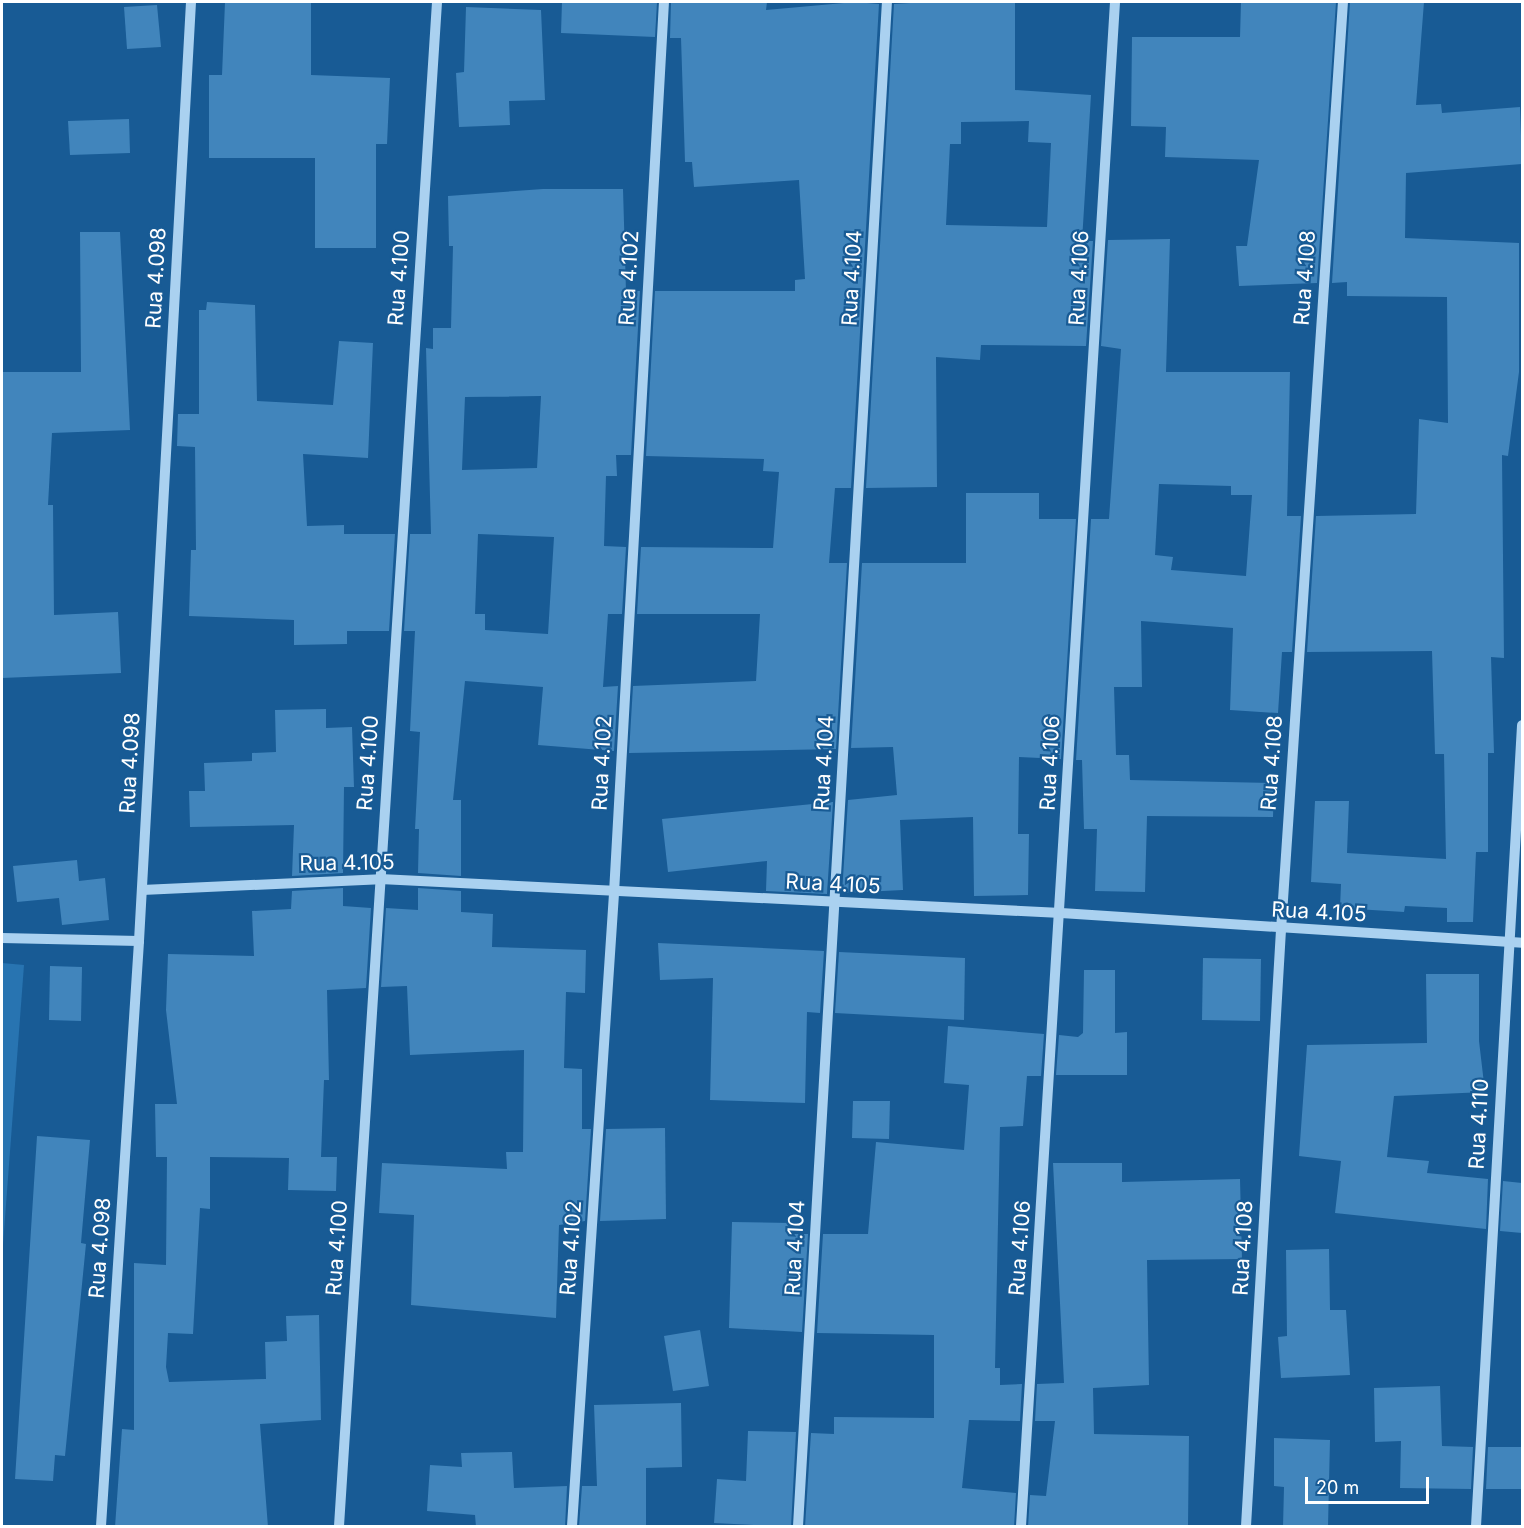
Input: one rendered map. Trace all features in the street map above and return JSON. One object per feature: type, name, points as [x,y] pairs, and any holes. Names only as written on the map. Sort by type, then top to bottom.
[{"type":"street","name":"Rua 4.098","points":[[101,1527],[140,941],[191,2]]},
{"type":"street","name":"Rua 4.100","points":[[339,1527],[437,2]]},
{"type":"street","name":"Rua 4.102","points":[[572,1527],[614,893],[664,2]]},
{"type":"street","name":"Rua 4.104","points":[[798,1527],[887,2]]},
{"type":"street","name":"Rua 4.106","points":[[1021,1527],[1061,913],[1115,2]]},
{"type":"street","name":"Rua 4.108","points":[[1246,1527],[1281,930],[1343,2]]},
{"type":"street","name":"Rua 4.110","points":[[1476,1527],[1522,724]]},
{"type":"street","name":"Rua 4.105","points":[[142,890],[380,879],[614,893],[1061,913],[1281,930],[1522,943]]},
{"type":"street","points":[[2,938],[140,941]]},
{"type":"shaded area","points":[[2,963],[24,965],[2,1258]]},
{"type":"building","points":[[225,2],[311,2],[311,75],[390,78],[387,144],[376,144],[376,248],[315,248],[315,158],[209,158],[209,75],[222,75]]},
{"type":"building","points":[[562,2],[657,2],[655,37],[561,33]]},
{"type":"building","points":[[671,2],[767,2],[766,10],[855,2],[879,4],[851,488],[835,488],[829,563],[847,563],[836,749],[629,753],[633,686],[756,681],[760,614],[637,614],[641,547],[773,548],[779,472],[763,471],[764,459],[646,456],[655,291],[795,291],[795,280],[805,279],[799,180],[694,187],[692,162],[685,162],[681,38],[670,38]]},
{"type":"building","points":[[1015,2],[1015,90],[1091,95],[1082,241],[1093,241],[1086,346],[981,345],[980,360],[936,357],[937,487],[866,488],[894,4]],"holes":[[[1029,121],[1028,142],[1051,143],[1047,227],[946,225],[950,144],[961,144],[961,122]]]},
{"type":"building","points":[[1241,2],[1336,2],[1317,283],[1239,286],[1236,246],[1247,246],[1259,160],[1165,157],[1166,127],[1131,126],[1132,37],[1240,37]]},
{"type":"building","points":[[1350,2],[1424,2],[1416,105],[1441,104],[1442,113],[1520,107],[1522,164],[1406,173],[1405,238],[1519,243],[1519,372],[1508,456],[1502,455],[1504,658],[1491,657],[1494,753],[1488,753],[1488,852],[1476,852],[1473,922],[1447,922],[1447,908],[1405,906],[1404,912],[1340,908],[1341,884],[1311,882],[1315,801],[1349,801],[1347,853],[1446,859],[1444,754],[1435,754],[1432,651],[1307,652],[1316,516],[1416,514],[1419,419],[1448,423],[1447,297],[1347,296],[1347,282],[1332,283]]},
{"type":"building","points":[[157,5],[161,47],[127,49],[124,7]]},
{"type":"building","points":[[466,7],[541,10],[545,100],[509,101],[510,125],[459,127],[456,73],[464,72]]},
{"type":"building","points":[[129,119],[130,153],[70,155],[68,121]]},
{"type":"building","points":[[543,189],[623,189],[626,291],[640,291],[631,455],[616,455],[617,476],[606,476],[604,546],[626,547],[622,614],[608,614],[603,687],[618,686],[614,751],[538,745],[543,687],[465,681],[453,800],[461,800],[461,876],[418,873],[419,829],[415,829],[420,732],[410,731],[415,631],[404,631],[410,534],[431,534],[426,348],[433,349],[433,328],[451,328],[453,246],[449,246],[448,196]],"holes":[[[541,396],[537,468],[462,470],[465,397]],[[478,534],[554,537],[548,634],[485,630],[485,614],[475,614]]]},
{"type":"building","points":[[80,232],[120,232],[130,430],[52,433],[48,505],[53,505],[54,615],[118,612],[121,673],[2,678],[2,372],[81,372]]},
{"type":"building","points":[[1170,239],[1166,372],[1290,372],[1287,516],[1301,516],[1292,652],[1282,652],[1278,713],[1230,710],[1233,628],[1141,621],[1142,687],[1114,687],[1116,755],[1129,755],[1130,780],[1274,783],[1273,817],[1147,816],[1145,892],[1095,891],[1097,829],[1084,829],[1082,760],[1076,760],[1091,519],[1109,519],[1121,349],[1101,346],[1108,240]],"holes":[[[1159,484],[1231,486],[1231,495],[1252,495],[1246,576],[1171,570],[1173,557],[1155,555]]]},
{"type":"building","points":[[207,302],[255,305],[257,401],[333,405],[339,341],[373,343],[368,458],[303,454],[307,526],[344,525],[344,534],[395,534],[389,631],[347,631],[347,644],[294,645],[294,620],[189,616],[191,550],[196,550],[195,447],[177,446],[178,414],[199,414],[199,310],[206,310]]},
{"type":"building","points":[[966,493],[1039,493],[1039,519],[1076,519],[1061,759],[1019,757],[1018,834],[1029,834],[1028,895],[974,896],[973,817],[900,820],[903,890],[842,893],[848,800],[897,795],[893,747],[851,748],[862,563],[966,563]]},
{"type":"building","points":[[326,709],[326,728],[352,727],[354,787],[344,787],[343,873],[292,876],[294,825],[190,827],[189,791],[205,791],[204,763],[252,761],[252,753],[276,752],[275,710]]},
{"type":"building","points":[[833,802],[827,894],[766,891],[767,861],[668,872],[662,819]]},
{"type":"building","points":[[77,860],[79,881],[105,878],[109,920],[62,925],[59,898],[17,902],[13,866]]},
{"type":"building","points":[[343,888],[343,906],[371,908],[366,988],[327,990],[329,1080],[324,1080],[321,1157],[337,1157],[336,1191],[288,1190],[289,1158],[210,1157],[210,1209],[200,1208],[193,1334],[168,1333],[166,1367],[169,1382],[266,1379],[265,1342],[287,1341],[286,1316],[319,1315],[321,1420],[260,1424],[268,1527],[115,1527],[122,1429],[134,1430],[134,1263],[166,1265],[167,1157],[156,1157],[155,1104],[177,1104],[166,1010],[168,954],[254,956],[252,911],[291,909],[292,891]]},
{"type":"building","points":[[418,888],[461,891],[461,912],[493,914],[492,947],[586,950],[585,993],[566,992],[564,1068],[582,1069],[582,1129],[591,1129],[585,1221],[559,1225],[556,1318],[411,1305],[414,1215],[379,1213],[382,1163],[507,1169],[506,1152],[523,1152],[524,1050],[410,1055],[407,986],[381,987],[386,908],[418,910]]},
{"type":"building","points":[[658,943],[824,951],[820,1013],[807,1012],[805,1103],[710,1100],[713,978],[660,980]]},
{"type":"building","points":[[839,952],[965,958],[964,1020],[835,1013]]},
{"type":"building","points":[[1203,958],[1261,959],[1260,1021],[1202,1020]]},
{"type":"building","points":[[50,966],[82,967],[81,1021],[49,1020]]},
{"type":"building","points":[[1084,970],[1115,970],[1115,1033],[1127,1032],[1127,1075],[1056,1075],[1059,1035],[1078,1037],[1083,1033]]},
{"type":"building","points":[[1426,974],[1479,974],[1479,1041],[1485,1092],[1394,1096],[1387,1157],[1429,1161],[1427,1173],[1488,1179],[1486,1229],[1335,1213],[1341,1161],[1299,1156],[1307,1045],[1427,1043]]},
{"type":"building","points":[[948,1026],[1044,1034],[1041,1076],[1027,1076],[1023,1126],[1000,1127],[995,1368],[1000,1368],[1000,1385],[1022,1384],[1020,1421],[969,1420],[962,1488],[1016,1493],[1014,1527],[805,1527],[811,1433],[834,1434],[834,1417],[934,1418],[934,1335],[817,1333],[823,1234],[868,1234],[876,1142],[964,1150],[969,1085],[944,1083]]},
{"type":"building","points":[[853,1101],[890,1101],[889,1139],[852,1138]]},
{"type":"building","points":[[665,1128],[666,1219],[600,1221],[606,1129]]},
{"type":"building","points":[[37,1136],[90,1140],[81,1243],[86,1244],[65,1456],[55,1455],[53,1481],[15,1479]]},
{"type":"building","points":[[1053,1163],[1122,1163],[1122,1182],[1240,1179],[1242,1259],[1147,1260],[1149,1385],[1093,1388],[1094,1434],[1189,1436],[1188,1527],[1028,1527],[1030,1495],[1046,1496],[1055,1421],[1035,1421],[1037,1384],[1064,1383]]},
{"type":"building","points":[[1503,1181],[1522,1183],[1522,1233],[1500,1231]]},
{"type":"building","points":[[732,1222],[792,1223],[792,1234],[808,1234],[802,1332],[729,1328]]},
{"type":"building","points":[[1329,1249],[1330,1310],[1346,1310],[1350,1375],[1281,1378],[1278,1337],[1287,1336],[1286,1250]]},
{"type":"building","points":[[700,1330],[709,1386],[673,1391],[664,1336]]},
{"type":"building","points":[[1440,1386],[1442,1446],[1473,1447],[1471,1489],[1400,1488],[1401,1441],[1375,1442],[1374,1388]]},
{"type":"building","points":[[681,1403],[682,1467],[646,1468],[646,1527],[579,1527],[582,1486],[597,1486],[594,1405]]},
{"type":"building","points":[[748,1431],[796,1432],[791,1527],[714,1523],[717,1479],[746,1481]]},
{"type":"building","points":[[1274,1438],[1330,1440],[1328,1527],[1283,1527],[1284,1487],[1274,1486]]},
{"type":"building","points":[[1488,1447],[1522,1447],[1522,1489],[1486,1489]]},
{"type":"building","points":[[512,1452],[514,1488],[567,1486],[565,1527],[476,1527],[475,1515],[427,1511],[430,1465],[462,1467],[461,1453]]}]
